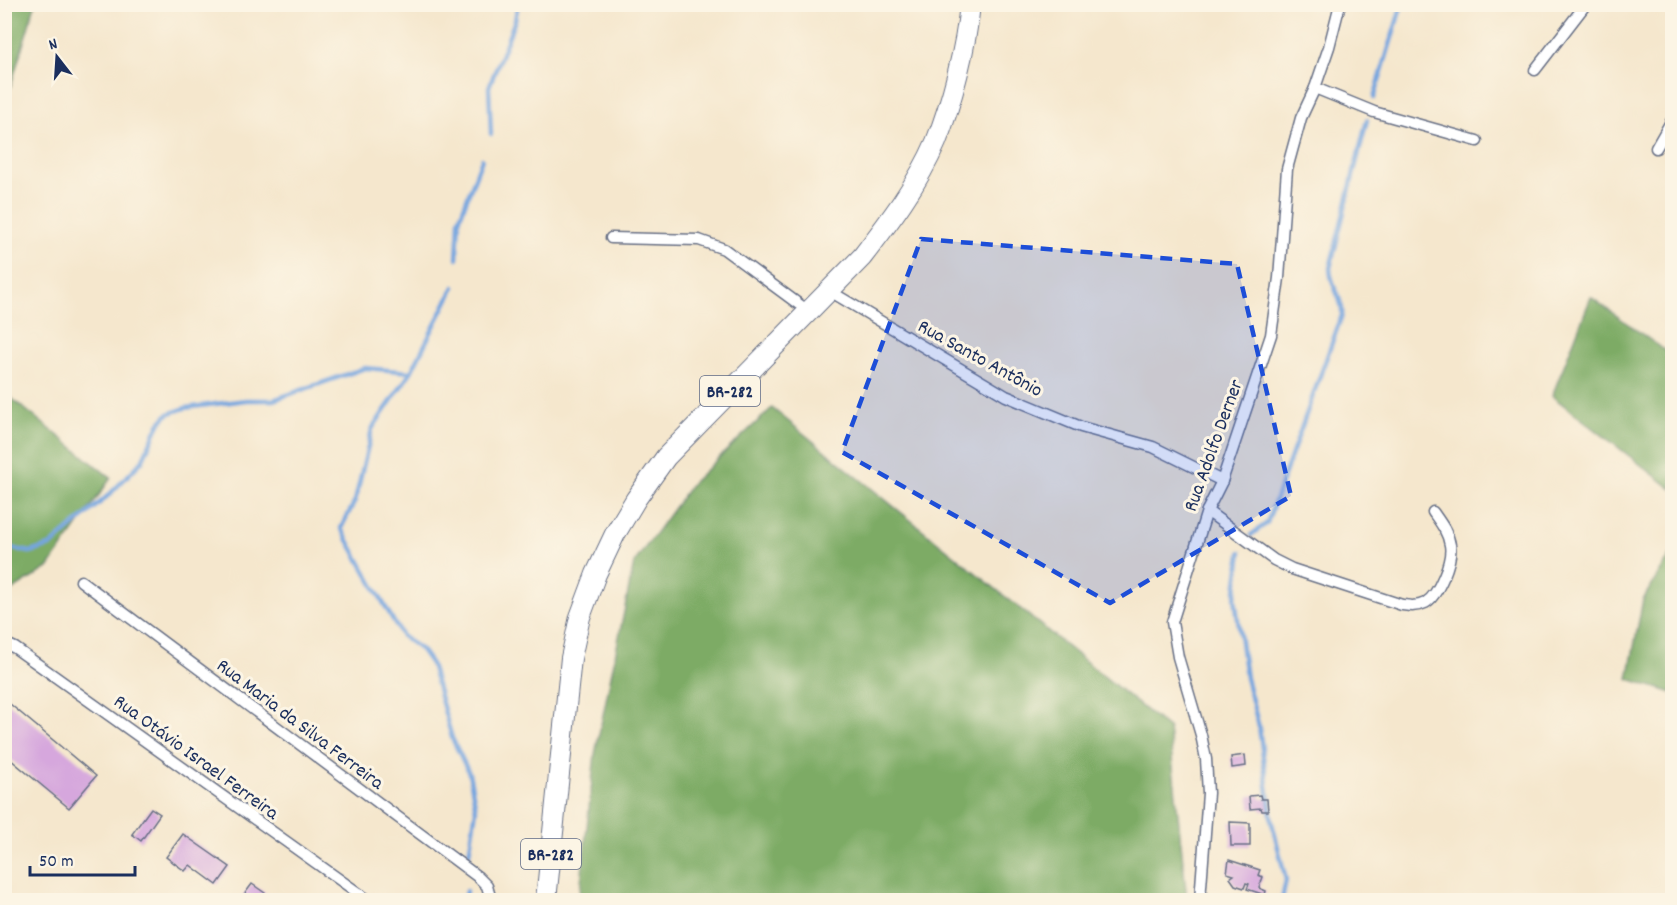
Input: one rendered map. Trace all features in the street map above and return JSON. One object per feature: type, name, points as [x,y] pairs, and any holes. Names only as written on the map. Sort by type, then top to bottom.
[{"type":"highway","name":"BR-282","points":[[546,900],[571,658],[580,617],[596,574],[615,534],[636,499],[666,457],[861,257],[885,228],[936,142],[962,57],[970,4]]},
{"type":"street","name":"Rua Adolfo Derner","points":[[1200,900],[1208,793],[1206,759],[1178,657],[1172,622],[1207,511],[1222,481],[1271,335],[1279,278],[1287,169],[1302,118],[1315,88],[1339,14],[1340,4]]},
{"type":"street","points":[[1535,70],[1586,4]]},
{"type":"street","points":[[1315,88],[1374,112],[1477,141]]},
{"type":"street","points":[[1656,148],[1672,120]]},
{"type":"street","points":[[611,238],[699,240],[711,243],[724,249],[808,311]]},
{"type":"street","name":"Rua Santo Antônio","points":[[828,290],[1006,396],[1081,427],[1153,447],[1222,481]]},
{"type":"street","points":[[1207,511],[1274,560],[1292,569],[1402,605],[1415,606],[1425,603],[1432,597],[1451,560],[1451,547],[1447,536],[1433,512]]},
{"type":"street","name":"Rua Maria da Silva Ferreira","points":[[81,581],[478,877],[487,886],[491,900]]},
{"type":"street","name":"Rua Otávio Israel Ferreira","points":[[4,644],[24,654],[368,900]]},
{"type":"highlighted area","points":[[921,239],[1237,264],[1291,496],[1110,603],[842,452]]},
{"type":"green space","points":[[4,5],[35,5],[5,105]]},
{"type":"green space","points":[[1591,297],[1672,356],[1672,489],[1552,396]]},
{"type":"green space","points":[[5,393],[111,478],[48,568],[5,595]]},
{"type":"green space","points":[[772,408],[1169,729],[1187,900],[579,900],[595,754],[634,563],[692,483]]},
{"type":"green space","points":[[1672,553],[1672,693],[1628,679],[1643,599]]},
{"type":"building","points":[[4,699],[96,776],[69,808],[4,754]]},
{"type":"building","points":[[1245,755],[1246,766],[1232,768],[1231,757]]},
{"type":"building","points":[[1260,795],[1261,799],[1267,799],[1268,811],[1262,811],[1261,808],[1250,809],[1249,796]]},
{"type":"building","points":[[151,808],[160,814],[141,841],[132,834]]},
{"type":"building","points":[[1230,822],[1250,823],[1250,846],[1231,846]]},
{"type":"building","points":[[183,834],[230,867],[217,885],[190,865],[185,871],[166,857]]},
{"type":"building","points":[[1229,860],[1260,870],[1258,875],[1263,877],[1259,888],[1266,891],[1265,895],[1247,889],[1249,884],[1246,883],[1244,888],[1235,885],[1230,878],[1234,875],[1227,873]]},
{"type":"building","points":[[252,884],[275,900],[240,900]]},
{"type":"waterway","points":[[491,134],[489,87],[515,20],[518,4]]},
{"type":"waterway","points":[[1374,98],[1402,4]]},
{"type":"waterway","points":[[1251,535],[1267,523],[1342,315],[1330,268],[1367,120]]},
{"type":"waterway","points":[[457,259],[459,220],[482,159]]},
{"type":"waterway","points":[[454,287],[411,372],[372,429],[355,501],[341,528],[402,636],[421,650],[431,664],[452,738],[469,773],[476,810],[469,854]]},
{"type":"waterway","points":[[4,547],[30,552],[50,546],[110,494],[142,461],[159,424],[168,414],[185,408],[246,400],[273,400],[365,368],[411,372]]},
{"type":"waterway","points":[[1241,552],[1235,598],[1246,678],[1259,727],[1272,823],[1286,880],[1282,900]]},
{"type":"waterway","points":[[464,900],[466,891]]}]
